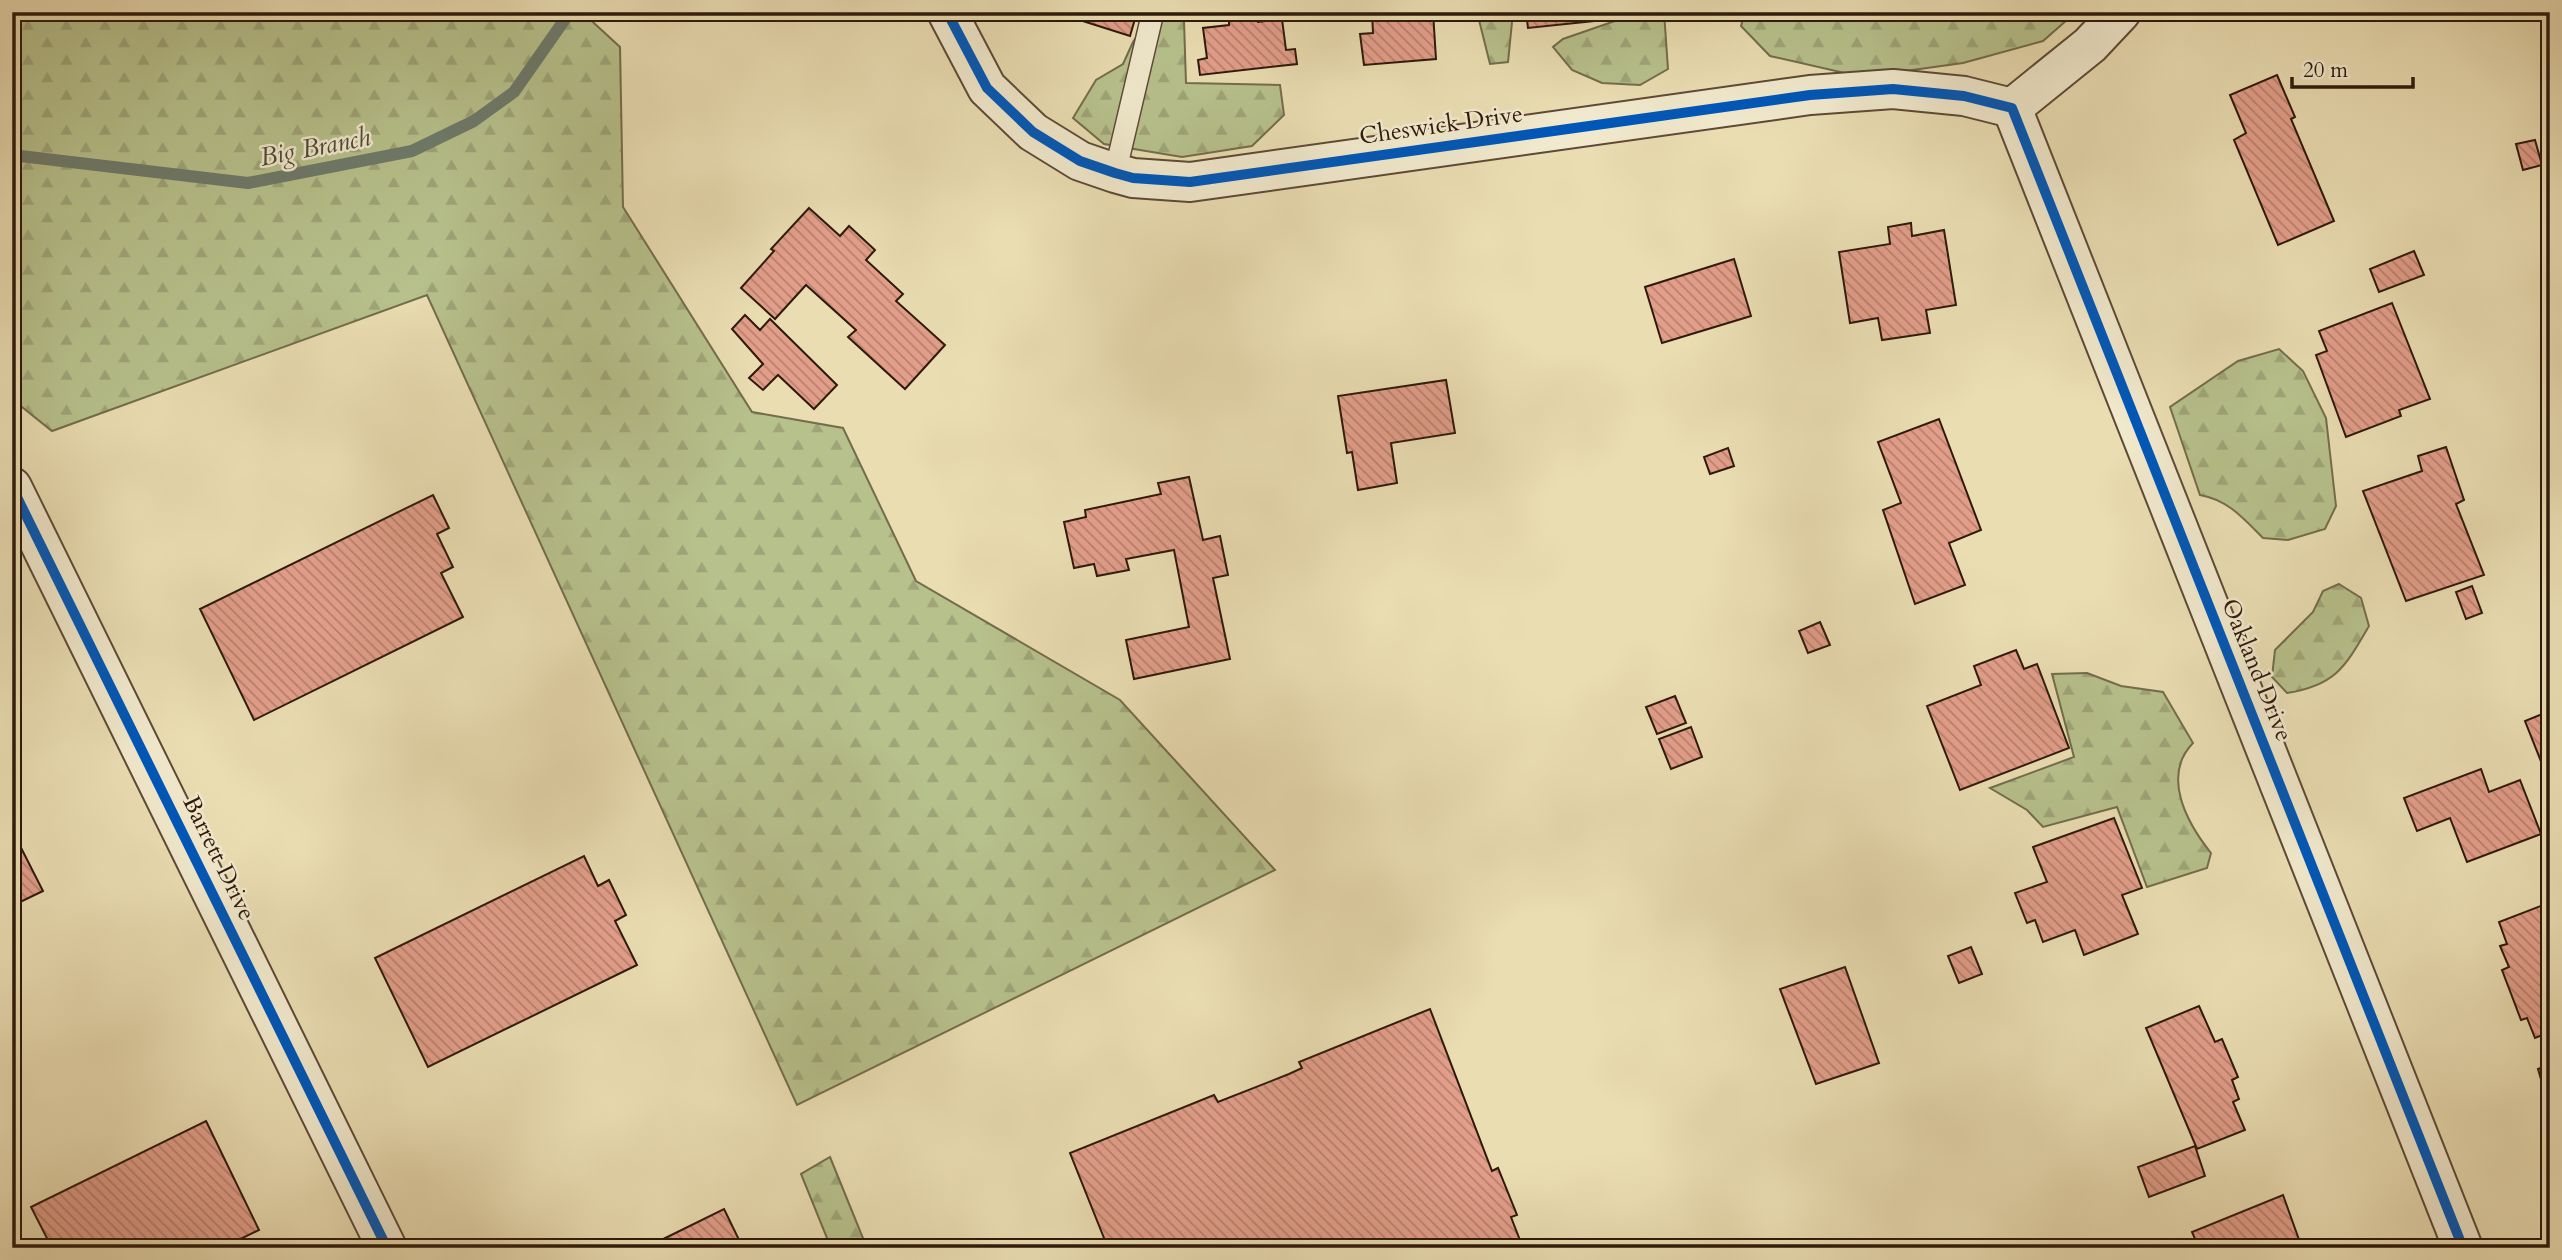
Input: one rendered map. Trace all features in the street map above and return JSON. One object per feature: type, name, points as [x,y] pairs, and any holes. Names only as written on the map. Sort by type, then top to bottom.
[{"type":"street","name":"Cheswick Drive","points":[[947,12],[987,88],[1033,132],[1080,161],[1133,178],[1190,182],[1713,107],[1893,89],[1964,96],[2012,108]]},
{"type":"street","points":[[2012,108],[2090,46],[2121,12]]},
{"type":"street","name":"Oakland Drive","points":[[2012,108],[2463,1248]]},
{"type":"street","name":"Barrett Drive","points":[[12,487],[387,1248]]},
{"type":"lane","points":[[1115,173],[1153,12]]},
{"type":"green space","points":[[12,12],[582,12],[620,47],[623,207],[752,412],[843,428],[916,581],[1120,700],[1275,870],[797,1105],[427,295],[52,431],[12,399]]},
{"type":"green space","points":[[1154,12],[1211,12],[1184,21],[1186,83],[1280,85],[1284,115],[1252,146],[1182,157],[1104,144],[1073,118],[1096,80],[1123,64],[1133,42]]},
{"type":"green space","points":[[1477,12],[1513,12],[1508,62],[1490,64]]},
{"type":"green space","points":[[1616,12],[1664,12],[1668,69],[1640,85],[1602,83],[1572,70],[1553,47],[1563,39],[1615,21]]},
{"type":"green space","points":[[1745,12],[2076,12],[2043,41],[1963,63],[1862,77],[1770,56],[1741,26]]},
{"type":"green space","points":[[2279,349],[2303,371],[2326,418],[2336,506],[2325,529],[2288,540],[2263,538],[2227,506],[2200,495],[2170,407],[2238,361]]},
{"type":"green space","points":[[2339,584],[2361,598],[2369,626],[2353,653],[2337,672],[2317,685],[2287,693],[2272,677],[2275,650],[2313,612],[2323,591]]},
{"type":"green space","points":[[2087,673],[2121,686],[2163,692],[2193,743],[2184,756],[2178,784],[2186,814],[2211,853],[2207,868],[2147,887],[2117,807],[2043,827],[2027,810],[1990,788],[2074,757],[2052,674]]},
{"type":"green space","points":[[830,1157],[867,1248],[831,1248],[801,1174]]},
{"type":"building","points":[[1068,12],[1137,12],[1130,36],[1067,16]]},
{"type":"building","points":[[1372,12],[1433,12],[1436,59],[1364,65],[1360,34],[1373,33]]},
{"type":"building","points":[[1526,12],[1612,12],[1613,19],[1528,28]]},
{"type":"building","points":[[1257,16],[1258,22],[1282,19],[1286,50],[1295,49],[1297,64],[1200,75],[1198,60],[1207,58],[1203,28],[1229,25],[1229,19]]},
{"type":"building","points":[[2277,75],[2295,117],[2291,119],[2334,221],[2278,245],[2234,140],[2246,133],[2230,95]]},
{"type":"building","points":[[2535,140],[2542,165],[2523,170],[2516,144]]},
{"type":"building","points":[[809,208],[840,236],[849,226],[875,250],[866,260],[903,294],[896,301],[945,345],[905,389],[848,337],[856,330],[806,285],[775,319],[741,288],[774,251],[771,249]]},
{"type":"building","points":[[1911,223],[1912,236],[1944,230],[1956,305],[1926,310],[1930,333],[1882,340],[1878,318],[1850,323],[1839,252],[1890,244],[1888,227]]},
{"type":"building","points":[[2414,251],[2424,275],[2379,292],[2370,269]]},
{"type":"building","points":[[1734,259],[1751,316],[1662,343],[1645,287]]},
{"type":"building","points":[[2392,303],[2430,399],[2399,410],[2401,416],[2346,437],[2316,355],[2327,351],[2319,331]]},
{"type":"building","points":[[745,315],[760,330],[770,319],[837,385],[814,409],[778,375],[763,390],[749,378],[763,364],[732,329]]},
{"type":"building","points":[[1446,380],[1455,433],[1391,443],[1397,483],[1358,490],[1352,452],[1347,453],[1338,396]]},
{"type":"building","points":[[1939,419],[1981,530],[1949,543],[1965,585],[1915,604],[1883,510],[1901,503],[1878,442]]},
{"type":"building","points":[[2446,447],[2464,500],[2456,504],[2484,575],[2406,601],[2363,491],[2422,471],[2418,456]]},
{"type":"building","points":[[1728,448],[1734,466],[1710,474],[1704,457]]},
{"type":"building","points":[[1189,477],[1203,540],[1220,536],[1228,575],[1213,578],[1230,659],[1134,679],[1126,640],[1189,627],[1174,550],[1126,559],[1129,570],[1097,576],[1094,564],[1074,568],[1064,522],[1086,517],[1085,510],[1161,494],[1158,483]]},
{"type":"building","points":[[433,495],[449,528],[437,534],[453,567],[441,573],[463,617],[254,720],[200,609]]},
{"type":"building","points":[[2472,586],[2482,613],[2466,619],[2456,592]]},
{"type":"building","points":[[1820,622],[1830,645],[1808,653],[1799,631]]},
{"type":"building","points":[[2016,650],[2024,669],[2037,664],[2069,748],[1960,790],[1927,706],[1981,685],[1974,666]]},
{"type":"building","points":[[1675,696],[1686,723],[1657,734],[1646,707]]},
{"type":"building","points":[[2550,711],[2550,766],[2544,769],[2525,721]]},
{"type":"building","points":[[1691,727],[1702,757],[1671,769],[1659,739]]},
{"type":"building","points":[[2481,769],[2489,792],[2520,780],[2541,834],[2467,862],[2450,818],[2417,831],[2404,798]]},
{"type":"building","points":[[2114,818],[2142,888],[2122,895],[2138,934],[2084,955],[2075,930],[2043,942],[2035,920],[2027,923],[2015,893],[2047,882],[2033,847]]},
{"type":"building","points":[[12,830],[43,891],[12,906]]},
{"type":"building","points":[[584,856],[598,886],[609,880],[626,915],[615,921],[637,965],[428,1067],[375,958]]},
{"type":"building","points":[[2546,904],[2550,913],[2550,1032],[2535,1038],[2527,1018],[2521,1020],[2502,970],[2509,967],[2500,946],[2507,944],[2499,922]]},
{"type":"building","points":[[1971,947],[1982,974],[1959,983],[1948,956]]},
{"type":"building","points":[[1845,967],[1879,1063],[1816,1084],[1780,989]]},
{"type":"building","points":[[2199,1006],[2215,1042],[2222,1039],[2238,1077],[2232,1080],[2239,1099],[2233,1102],[2245,1130],[2197,1149],[2146,1028]]},
{"type":"building","points":[[1430,1009],[1492,1171],[1498,1168],[1517,1215],[1511,1217],[1523,1248],[1108,1248],[1070,1153],[1214,1095],[1218,1102],[1289,1074],[1302,1068],[1299,1062]]},
{"type":"building","points":[[2550,1065],[2550,1106],[2549,1107],[2538,1069]]},
{"type":"building","points":[[206,1121],[259,1230],[222,1248],[52,1248],[31,1207]]},
{"type":"building","points":[[2195,1146],[2205,1176],[2149,1197],[2138,1167]]},
{"type":"building","points":[[2283,1195],[2302,1248],[2199,1248],[2192,1232]]},
{"type":"building","points":[[724,1209],[743,1248],[645,1248]]},
{"type":"building","points":[[2158,1241],[2161,1248],[2144,1248]]},
{"type":"waterway","name":"Big Branch","points":[[12,155],[248,183],[412,151],[474,121],[514,92],[570,12]]},
{"type":"cycle path","points":[[947,12],[987,88],[1033,132],[1080,161],[1133,178],[1190,182],[1810,95],[1893,89],[1964,96],[2012,108],[2463,1248]]},
{"type":"cycle path","points":[[12,487],[387,1248]]}]
